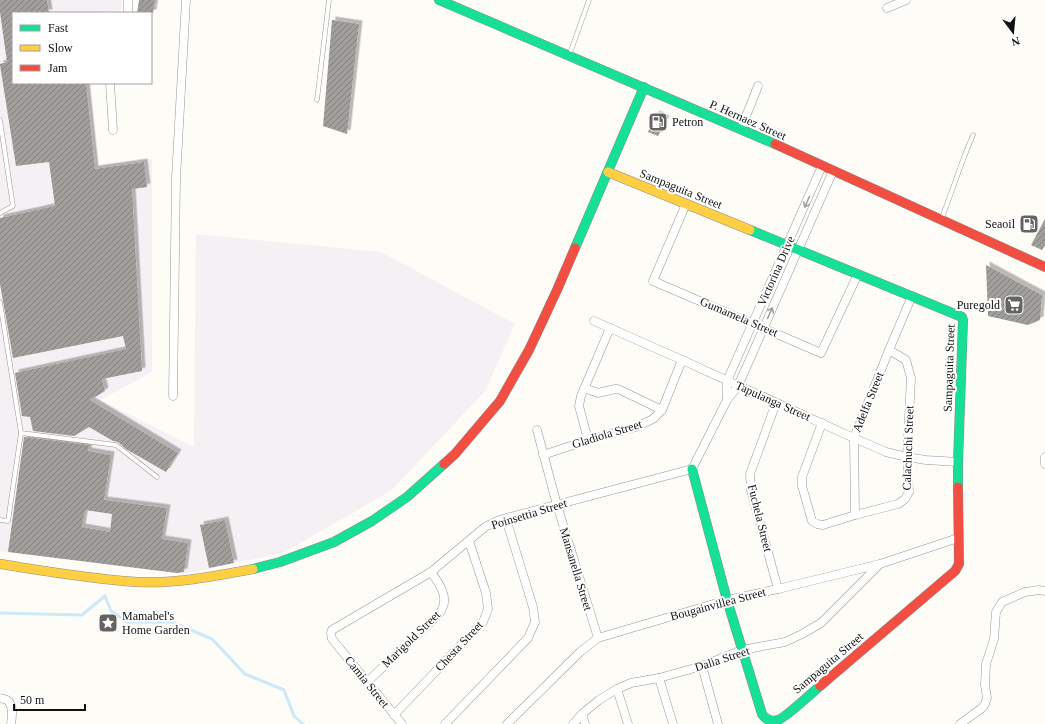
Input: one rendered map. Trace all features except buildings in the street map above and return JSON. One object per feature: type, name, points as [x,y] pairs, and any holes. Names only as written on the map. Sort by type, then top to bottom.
[{"type":"street","points":[[128,0],[128,12]]},
{"type":"street","points":[[173,396],[176,178],[186,0]]},
{"type":"street","name":"P. Hernaez Street","points":[[439,0],[741,129],[1045,267]]},
{"type":"street","points":[[887,8],[906,0]]},
{"type":"street","points":[[110,84],[113,130]]},
{"type":"street","points":[[741,129],[758,86]]},
{"type":"street","points":[[0,564],[118,581],[152,582],[198,579],[260,568],[300,556],[334,542],[372,521],[407,497],[455,454],[500,401],[529,350],[557,290],[644,87]]},
{"type":"street","name":"Victorina Drive","points":[[727,400],[727,381],[822,166]]},
{"type":"street","name":"Victorina Drive","points":[[692,469],[727,400],[738,386],[833,171]]},
{"type":"street","name":"Sampaguita Street","points":[[608,172],[912,296],[962,317],[963,320],[958,462],[959,564],[955,571],[780,720],[770,721],[762,714],[742,650]]},
{"type":"street","name":"Gumamela Street","points":[[686,204],[654,281],[821,352],[858,274]]},
{"type":"street","name":"Adelfa Street","points":[[855,515],[854,438],[912,296]]},
{"type":"street","name":"Tapulanga Street","points":[[594,321],[886,452],[926,460],[958,462]]},
{"type":"street","points":[[588,440],[579,406],[584,388],[610,328]]},
{"type":"street","name":"Calachuchi Street","points":[[822,423],[802,477],[802,486],[812,521],[823,525],[898,504],[906,499],[909,492],[907,457],[911,378],[906,360],[889,350]]},
{"type":"street","name":"Gladiola Street","points":[[543,455],[588,440],[636,427],[653,420],[662,410],[682,360]]},
{"type":"street","points":[[584,388],[598,392],[618,389],[662,410]]},
{"type":"street","name":"Fuchela Street","points":[[776,403],[750,474],[750,482],[778,589]]},
{"type":"street","name":"Mansanella Street","points":[[537,430],[557,505],[598,638]]},
{"type":"street","points":[[1045,457],[1045,464]]},
{"type":"street","points":[[692,469],[742,650]]},
{"type":"street","name":"Poinsettia Street","points":[[332,639],[332,630],[431,572],[485,527],[499,520],[692,469]]},
{"type":"street","points":[[445,724],[528,638],[535,622],[533,607],[506,519]]},
{"type":"street","name":"Bougainvillea Street","points":[[507,724],[580,652],[598,638],[727,600],[880,564],[958,538]]},
{"type":"street","name":"Chesta Street","points":[[394,715],[483,622],[488,609],[486,593],[469,541]]},
{"type":"street","name":"Dalia Street","points":[[573,724],[582,714],[599,700],[631,683],[659,678],[702,666],[742,650],[785,642],[802,634],[821,623],[880,564]]},
{"type":"street","name":"Marigold Street","points":[[367,682],[442,610],[444,600],[440,585],[431,572]]},
{"type":"street","points":[[960,724],[982,708],[985,704],[987,698],[985,685],[986,664],[994,639],[996,612],[1002,602],[1025,592],[1039,590],[1045,591]]},
{"type":"street","name":"Camia Street","points":[[332,639],[402,724]]},
{"type":"street","points":[[702,666],[718,724]]},
{"type":"street","points":[[659,678],[673,724]]},
{"type":"street","points":[[618,689],[628,724]]},
{"type":"street","points":[[0,698],[8,700],[11,705],[11,724]]},
{"type":"street","points":[[582,714],[585,724]]},
{"type":"lane","points":[[317,100],[329,0]]},
{"type":"lane","points":[[568,56],[589,0]]},
{"type":"lane","points":[[0,120],[13,206],[0,213]]},
{"type":"lane","points":[[941,219],[973,135]]},
{"type":"lane","points":[[0,302],[21,433],[8,521],[0,520]]},
{"type":"lane","points":[[21,433],[116,446],[157,477]]},
{"type":"shaded area","points":[[0,0],[122,0],[122,10],[99,12],[12,12],[12,84],[89,84],[98,166],[152,159],[152,372],[100,400],[194,447],[196,234],[381,252],[515,324],[485,391],[392,490],[283,553],[184,574],[0,551]]},
{"type":"waterway","points":[[0,613],[82,615],[105,596],[111,611],[127,622],[172,622],[212,639],[245,674],[284,690],[294,716],[303,724]]},
{"type":"traffic: fast","points":[[439,0],[775,144]]},
{"type":"traffic: fast","points":[[575,248],[644,87]]},
{"type":"traffic: fast","points":[[750,230],[962,317],[958,487]]},
{"type":"traffic: fast","points":[[253,569],[280,562],[334,542],[372,521],[407,497],[444,464]]},
{"type":"traffic: fast","points":[[692,469],[727,600],[762,714],[765,718],[771,721],[778,720],[820,686]]},
{"type":"traffic: slow","points":[[608,172],[750,230]]},
{"type":"traffic: slow","points":[[0,564],[85,577],[137,582],[166,582],[195,579],[253,569]]},
{"type":"traffic: jam","points":[[775,144],[1045,267]]},
{"type":"traffic: jam","points":[[444,464],[455,454],[500,401],[529,350],[575,248]]},
{"type":"traffic: jam","points":[[820,686],[955,571],[959,564],[958,487]]},
{"type":"place","name":"Petron","points":[[658,122]]},
{"type":"place","name":"Seaoil","points":[[1029,224]]},
{"type":"place","name":"Puregold","points":[[1014,305]]},
{"type":"place","name":"Mamabel's Home Garden","points":[[108,623]]}]
